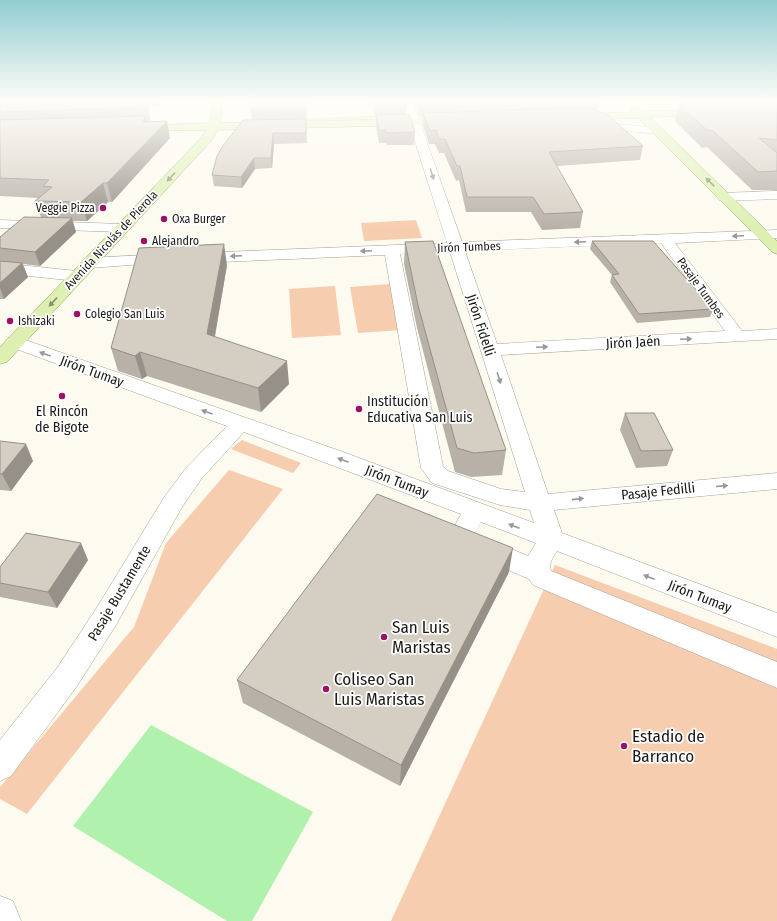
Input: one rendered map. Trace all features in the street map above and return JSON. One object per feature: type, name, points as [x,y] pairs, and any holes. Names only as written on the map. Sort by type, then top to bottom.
[{"type":"main road","name":"Avenida Nicolás de Pierola","points":[[0,358],[204,143]]},
{"type":"main road","points":[[670,143],[724,197],[770,234],[777,249]]},
{"type":"street","name":"Jirón Fidelli","points":[[424,143],[456,247],[552,540]]},
{"type":"street","points":[[724,197],[777,195]]},
{"type":"street","points":[[0,224],[123,228]]},
{"type":"street","name":"Jirón Tumbes","points":[[90,263],[770,234]]},
{"type":"street","name":"Pasaje Tumbes","points":[[665,239],[737,336]]},
{"type":"street","name":"Pasaje Fedilli","points":[[392,250],[432,468],[440,477],[500,497],[540,503],[777,481]]},
{"type":"street","points":[[0,268],[77,276]]},
{"type":"street","name":"Jirón Jaén","points":[[490,350],[777,334]]},
{"type":"street","name":"Jirón Tumay","points":[[14,342],[335,457],[777,626]]},
{"type":"street","name":"Pasaje Bustamente","points":[[0,765],[67,677],[106,617],[173,502],[194,473],[240,424]]},
{"type":"street","points":[[475,511],[462,537],[466,541],[537,571],[542,578],[777,675]]},
{"type":"street","points":[[537,571],[537,562],[552,540]]},
{"type":"street","points":[[0,914],[3,921]]},
{"type":"shaded area","points":[[416,220],[422,238],[364,241],[361,223]]},
{"type":"shaded area","points":[[390,284],[401,330],[358,333],[350,287]]},
{"type":"shaded area","points":[[335,286],[341,335],[292,338],[289,289]]},
{"type":"shaded area","points":[[242,440],[301,463],[293,473],[231,449]]},
{"type":"shaded area","points":[[229,470],[283,489],[27,814],[0,799],[0,787],[134,627],[166,543]]},
{"type":"shaded area","name":"Estadio de Barranco","points":[[555,565],[777,649],[777,921],[391,921]]},
{"type":"shaded area","points":[[151,725],[313,812],[252,921],[227,921],[73,826]]},
{"type":"building","points":[[0,143],[146,143],[107,183],[103,183],[81,202],[35,201],[52,187],[43,186],[49,180],[0,178]]},
{"type":"building","points":[[225,143],[272,143],[271,158],[254,158],[241,177],[212,175],[217,156]]},
{"type":"building","points":[[447,143],[640,143],[643,146],[549,152],[583,212],[544,214],[533,197],[467,197],[460,166],[457,166]]},
{"type":"building","points":[[726,143],[765,143],[777,153],[777,171],[758,172]]},
{"type":"building","points":[[24,217],[72,218],[35,252],[0,248],[0,237]]},
{"type":"building","points":[[433,241],[506,450],[474,453],[457,448],[418,305],[405,242]]},
{"type":"building","points":[[592,241],[653,241],[713,309],[639,314],[612,275],[619,274]]},
{"type":"building","points":[[224,244],[207,334],[287,361],[258,388],[140,352],[135,356],[111,348],[139,248]]},
{"type":"building","points":[[0,261],[22,263],[0,283]]},
{"type":"building","points":[[625,413],[654,413],[673,450],[641,451]]},
{"type":"building","points":[[0,441],[26,444],[2,474],[0,474]]},
{"type":"building","name":"San Luis Maristas","points":[[377,494],[513,548],[401,765],[237,680]]},
{"type":"building","points":[[26,533],[81,543],[48,592],[0,583],[0,567]]},
{"type":"place","name":"Veggie Pizza","points":[[103,208]]},
{"type":"place","name":"Oxa Burger","points":[[164,219]]},
{"type":"place","name":"Alejandro","points":[[144,241]]},
{"type":"place","name":"Colegio San Luis","points":[[77,314]]},
{"type":"place","name":"Ishizaki","points":[[10,321]]},
{"type":"place","name":"El Rincón de Bigote","points":[[62,396]]},
{"type":"place","name":"Institución Educativa San Luis","points":[[359,409]]},
{"type":"place","name":"San Luis Maristas","points":[[384,637]]},
{"type":"place","name":"Coliseo San Luis Maristas","points":[[326,689]]},
{"type":"place","name":"Estadio de Barranco","points":[[624,746]]}]
